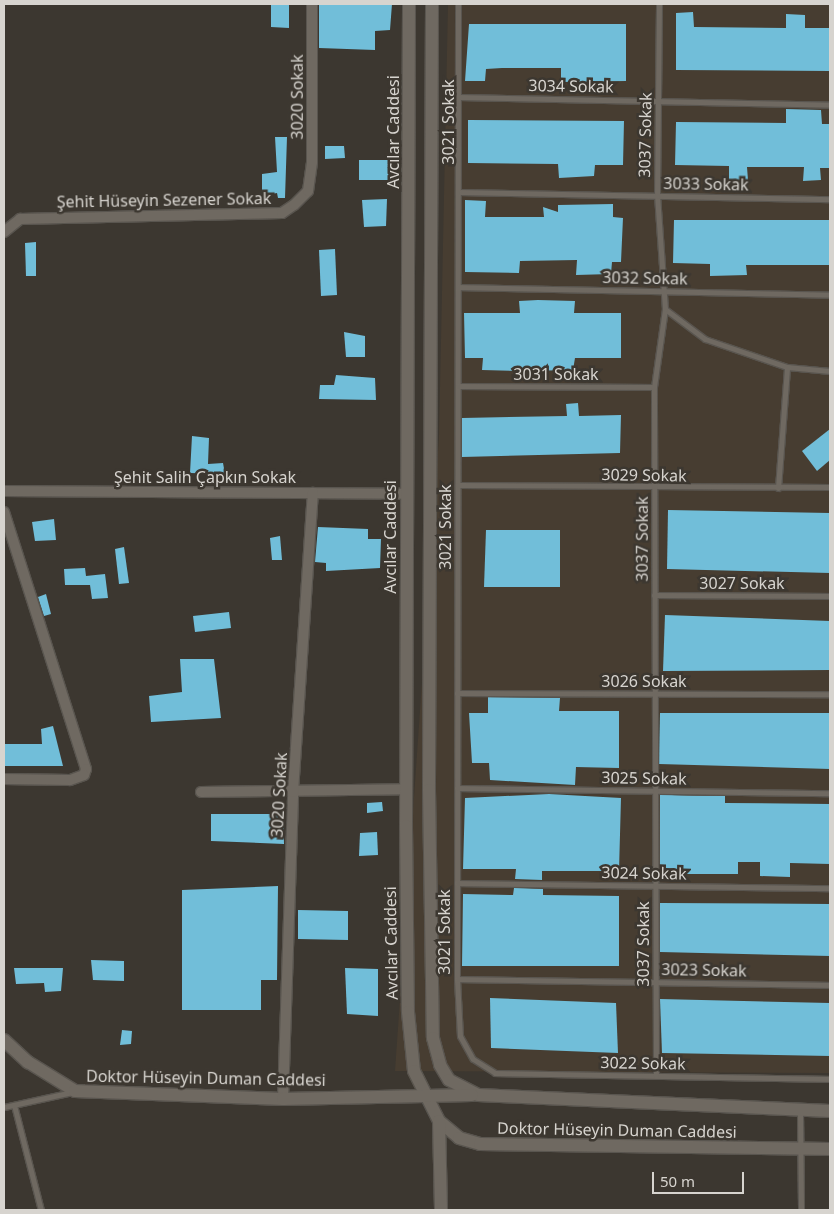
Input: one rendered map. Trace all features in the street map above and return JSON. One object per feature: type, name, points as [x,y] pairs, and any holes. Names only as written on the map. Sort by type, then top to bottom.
[{"type":"main road","name":"Avcılar Caddesi","points":[[409,4],[406,789],[408,1012],[414,1071]]},
{"type":"main road","name":"Doktor Hüseyin Duman Caddesi","points":[[432,4],[429,790],[432,1029],[440,1065],[449,1080],[478,1095]]},
{"type":"main road","name":"Doktor Hüseyin Duman Caddesi","points":[[4,1040],[28,1062],[75,1091],[283,1099],[478,1095],[830,1111]]},
{"type":"main road","name":"Doktor Hüseyin Duman Caddesi","points":[[414,1071],[424,1096],[439,1121],[459,1138],[480,1144],[830,1149]]},
{"type":"main road","points":[[439,1121],[441,1210]]},
{"type":"street","name":"3020 Sokak","points":[[308,191],[312,162],[312,4]]},
{"type":"street","name":"Şehit Hüseyin Sezener Sokak","points":[[4,232],[12,223],[71,215],[282,213],[308,191]]},
{"type":"street","name":"Şehit Salih Çapkın Sokak","points":[[4,491],[406,494]]},
{"type":"street","name":"3020 Sokak","points":[[283,1099],[293,792],[313,493]]},
{"type":"street","points":[[4,512],[85,760],[84,775],[70,780],[4,779]]},
{"type":"street","points":[[201,792],[406,789]]},
{"type":"lane","name":"3021 Sokak","points":[[458,4],[461,97],[461,192],[458,287],[457,979],[458,1024],[465,1049]]},
{"type":"lane","name":"3037 Sokak","points":[[656,1076],[654,387],[665,309],[662,291],[657,196],[659,4]]},
{"type":"lane","name":"3034 Sokak","points":[[461,97],[659,99],[830,105]]},
{"type":"lane","name":"3033 Sokak","points":[[461,192],[830,199]]},
{"type":"lane","name":"3032 Sokak","points":[[458,287],[830,295]]},
{"type":"lane","points":[[665,309],[705,339],[788,367],[830,371]]},
{"type":"lane","points":[[778,488],[788,367]]},
{"type":"lane","name":"3031 Sokak","points":[[458,386],[654,387]]},
{"type":"lane","name":"3029 Sokak","points":[[458,486],[830,488]]},
{"type":"lane","name":"3027 Sokak","points":[[654,595],[830,596]]},
{"type":"lane","name":"3026 Sokak","points":[[457,693],[830,694]]},
{"type":"lane","name":"3025 Sokak","points":[[457,788],[830,793]]},
{"type":"lane","name":"3024 Sokak","points":[[457,883],[830,888]]},
{"type":"lane","name":"3023 Sokak","points":[[457,979],[830,985]]},
{"type":"lane","name":"3022 Sokak","points":[[465,1049],[495,1073],[830,1079]]},
{"type":"lane","points":[[4,1107],[75,1091]]},
{"type":"lane","points":[[14,1105],[41,1210]]},
{"type":"lane","points":[[800,1111],[798,1149],[801,1210]]},
{"type":"shaded area","points":[[448,4],[830,4],[830,1073],[395,1071],[439,437]]},
{"type":"building","points":[[271,4],[289,4],[289,28],[271,27]]},
{"type":"building","points":[[319,4],[392,4],[390,30],[375,31],[375,50],[319,48]]},
{"type":"building","points":[[693,12],[694,27],[786,28],[786,14],[805,15],[805,28],[830,28],[830,71],[676,70],[676,13]]},
{"type":"building","points":[[469,24],[626,24],[626,81],[561,82],[561,68],[502,68],[486,69],[485,81],[465,81]]},
{"type":"building","points":[[786,109],[821,110],[822,124],[830,124],[830,168],[820,168],[821,180],[803,181],[804,167],[747,167],[748,180],[736,181],[729,180],[729,166],[675,165],[676,122],[786,123]]},
{"type":"building","points":[[468,120],[624,121],[623,165],[595,165],[594,176],[559,178],[558,164],[468,163]]},
{"type":"building","points":[[275,137],[287,137],[285,198],[278,198],[277,193],[262,196],[262,174],[277,172]]},
{"type":"building","points":[[325,146],[344,146],[345,158],[325,159]]},
{"type":"building","points":[[359,160],[389,160],[388,180],[359,180]]},
{"type":"building","points":[[387,199],[386,226],[364,227],[362,200]]},
{"type":"building","points":[[465,200],[486,201],[485,217],[544,217],[543,207],[558,212],[558,205],[613,204],[613,217],[623,218],[621,262],[612,262],[611,274],[576,275],[577,260],[520,261],[519,273],[465,272]]},
{"type":"building","points":[[674,220],[830,220],[830,265],[746,265],[747,275],[710,276],[710,264],[673,263]]},
{"type":"building","points":[[36,242],[36,276],[26,276],[25,243]]},
{"type":"building","points":[[335,249],[337,295],[321,296],[319,250]]},
{"type":"building","points":[[519,301],[575,301],[574,313],[621,313],[621,358],[575,358],[573,370],[520,371],[482,370],[483,358],[465,358],[464,313],[520,313]]},
{"type":"building","points":[[344,332],[365,336],[365,357],[346,357]]},
{"type":"building","points":[[336,375],[375,378],[376,400],[319,399],[320,385],[334,385]]},
{"type":"building","points":[[578,403],[579,416],[621,415],[620,453],[462,457],[462,418],[567,416],[566,404]]},
{"type":"building","points":[[830,429],[830,460],[817,471],[802,451]]},
{"type":"building","points":[[192,436],[209,438],[208,464],[223,463],[225,474],[190,473]]},
{"type":"building","points":[[668,510],[830,513],[830,573],[667,569]]},
{"type":"building","points":[[54,519],[56,540],[35,541],[32,522]]},
{"type":"building","points":[[318,527],[368,529],[368,539],[381,539],[380,568],[326,571],[326,563],[315,562]]},
{"type":"building","points":[[486,530],[560,530],[560,587],[484,587]]},
{"type":"building","points":[[280,536],[282,560],[272,560],[270,538]]},
{"type":"building","points":[[124,547],[129,583],[119,584],[115,549]]},
{"type":"building","points":[[85,568],[86,576],[105,574],[108,598],[92,599],[90,585],[65,585],[64,569]]},
{"type":"building","points":[[46,594],[51,614],[44,616],[38,597]]},
{"type":"building","points":[[229,612],[231,628],[195,632],[193,616]]},
{"type":"building","points":[[665,615],[830,621],[830,670],[663,671]]},
{"type":"building","points":[[180,659],[214,659],[221,718],[151,722],[149,696],[182,692]]},
{"type":"building","points":[[488,697],[560,698],[559,711],[619,711],[619,768],[576,767],[575,785],[490,780],[489,763],[472,763],[469,713],[488,713]]},
{"type":"building","points":[[660,713],[830,713],[830,769],[659,764]]},
{"type":"building","points":[[53,726],[63,766],[4,766],[4,744],[42,744],[41,729]]},
{"type":"building","points":[[549,794],[621,798],[619,871],[542,871],[542,880],[515,879],[516,869],[463,869],[465,798]]},
{"type":"building","points":[[660,795],[725,796],[725,803],[830,804],[830,864],[790,863],[790,877],[760,876],[760,862],[738,862],[738,874],[660,874]]},
{"type":"building","points":[[382,802],[383,811],[367,813],[367,803]]},
{"type":"building","points":[[283,806],[284,844],[211,841],[211,814],[272,814],[272,808]]},
{"type":"building","points":[[377,832],[378,855],[359,856],[360,833]]},
{"type":"building","points":[[278,886],[277,980],[261,980],[261,1010],[182,1010],[182,890]]},
{"type":"building","points":[[514,888],[543,889],[543,895],[619,896],[619,966],[462,966],[463,894],[513,895]]},
{"type":"building","points":[[660,903],[830,904],[830,956],[660,952]]},
{"type":"building","points":[[298,910],[348,911],[348,940],[298,939]]},
{"type":"building","points":[[91,960],[124,961],[124,981],[93,980]]},
{"type":"building","points":[[14,968],[63,968],[61,991],[45,992],[44,983],[16,984]]},
{"type":"building","points":[[345,968],[378,969],[378,1016],[347,1014]]},
{"type":"building","points":[[490,998],[616,1003],[618,1053],[491,1048]]},
{"type":"building","points":[[660,999],[830,1003],[830,1056],[662,1053]]},
{"type":"building","points":[[122,1030],[132,1031],[131,1044],[120,1045]]}]
